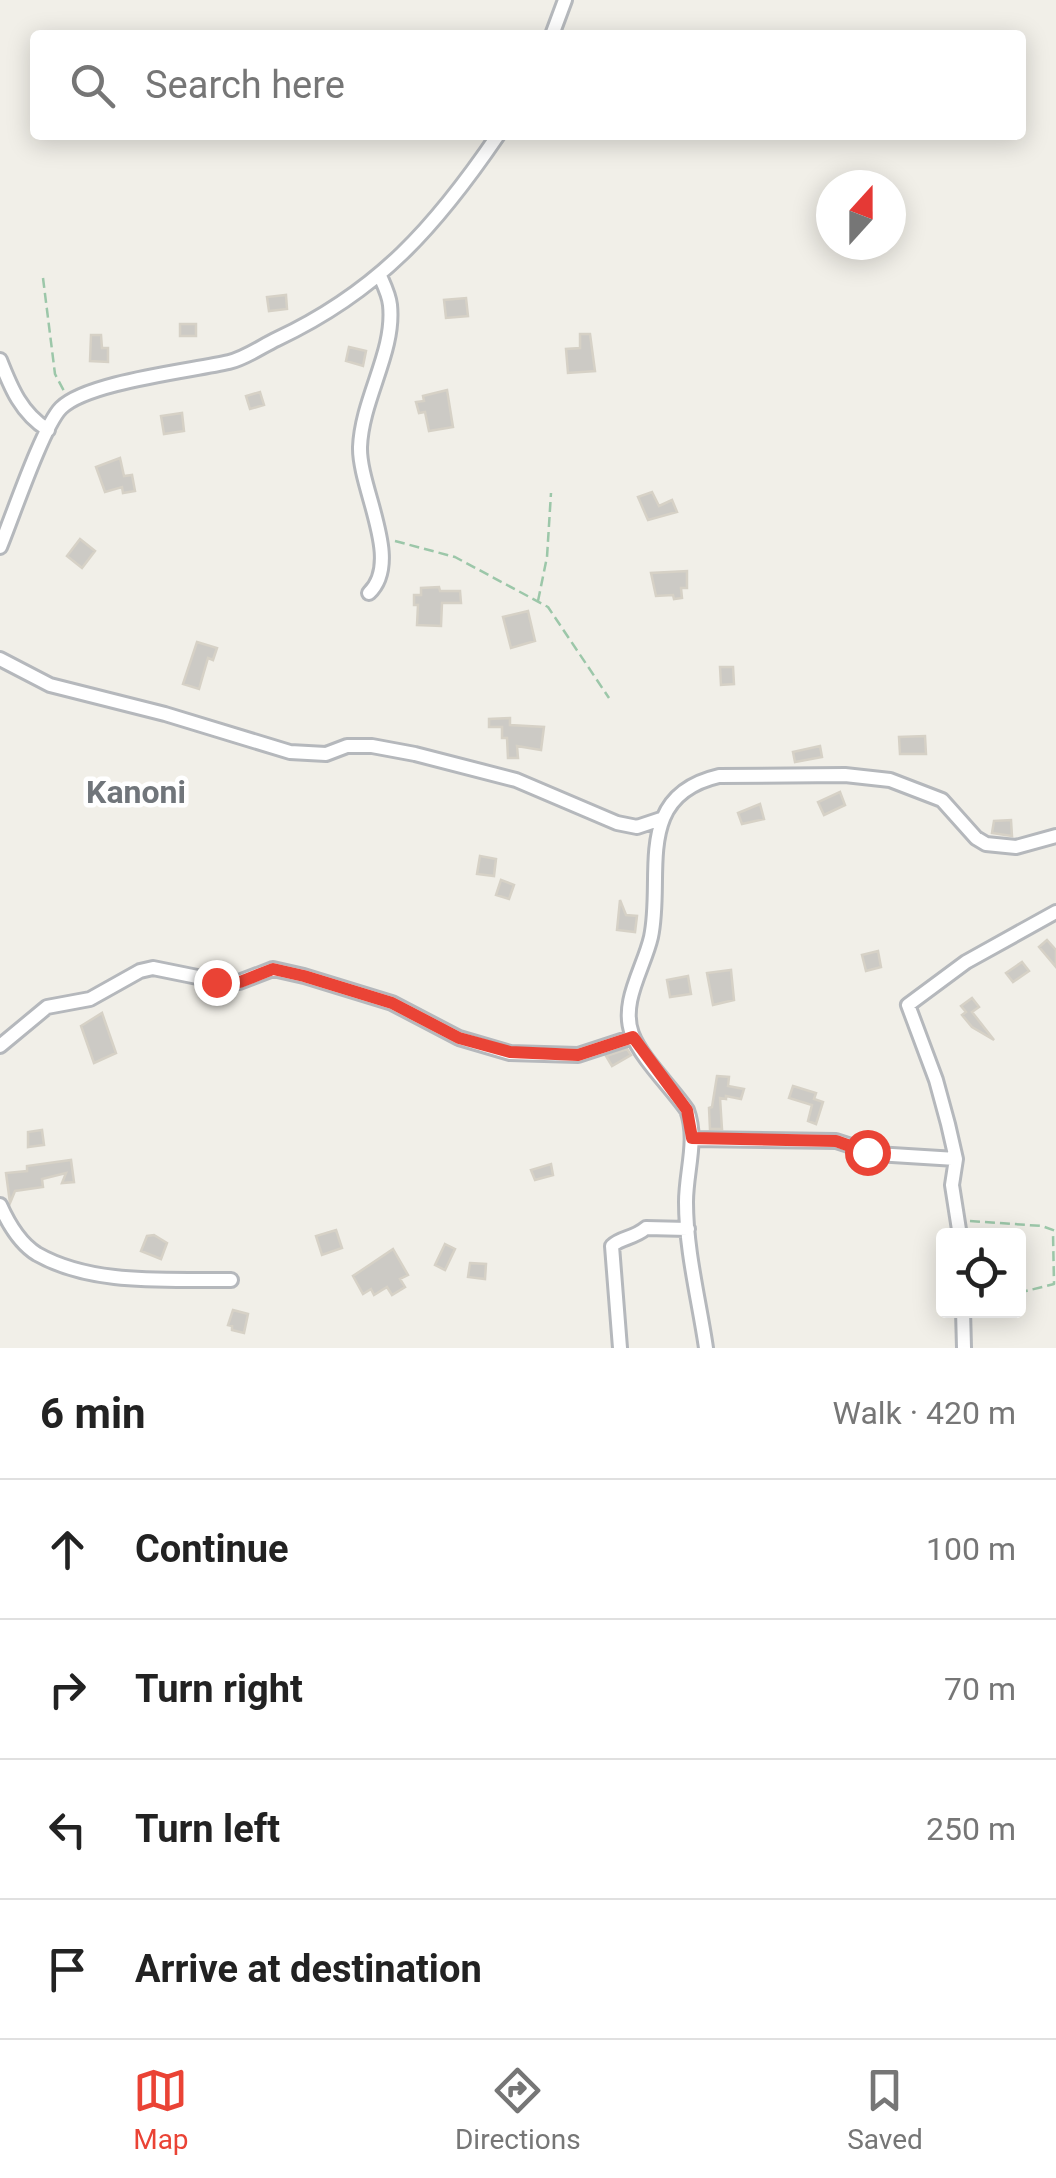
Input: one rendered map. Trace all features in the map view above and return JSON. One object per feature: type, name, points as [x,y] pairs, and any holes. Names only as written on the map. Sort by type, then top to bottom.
[{"type":"street","points":[[554,30],[565,0]]},
{"type":"street","points":[[0,547],[48,430],[70,401],[86,393],[234,360],[302,328],[380,276],[424,235],[494,140]]},
{"type":"street","points":[[369,593],[378,584],[383,570],[360,448],[378,366],[390,332],[390,302],[380,276]]},
{"type":"street","points":[[0,360],[18,402],[48,430]]},
{"type":"street","points":[[0,658],[50,685],[290,752],[326,754],[347,746],[372,746],[516,780],[636,828],[661,820]]},
{"type":"street","points":[[706,1348],[688,1229],[686,1200],[692,1138],[687,1110],[633,1037],[629,1006],[652,934],[653,856],[661,820],[676,800],[700,780],[719,776],[845,775],[890,780],[934,796],[986,844],[1016,847],[1056,836]]},
{"type":"street","points":[[959,1228],[952,1185],[956,1159],[936,1080],[908,1005],[966,962],[1056,912]]},
{"type":"street","points":[[0,1046],[47,1007],[90,1000],[128,976],[153,968],[228,983],[273,969],[304,976],[392,1003],[459,1038],[510,1052],[578,1055],[633,1037]]},
{"type":"street","points":[[692,1138],[836,1141],[876,1154],[956,1159]]},
{"type":"street","points":[[0,1204],[8,1224],[36,1254],[85,1271],[142,1279],[231,1280]]},
{"type":"street","points":[[620,1348],[612,1246],[618,1240],[635,1238],[646,1228],[688,1229]]},
{"type":"street","points":[[963,1318],[964,1348]]},
{"type":"path","points":[[42,278],[54,374],[70,401]]},
{"type":"path","points":[[537,602],[547,557],[551,493]]},
{"type":"path","points":[[379,539],[455,557],[537,602],[554,614],[608,698]]},
{"type":"path","points":[[958,1219],[1042,1226],[1054,1232],[1054,1284],[1026,1292]]},
{"type":"building","points":[[286,295],[287,309],[269,311],[267,297]]},
{"type":"building","points":[[466,298],[468,316],[446,318],[444,300]]},
{"type":"building","points":[[180,324],[196,324],[196,336],[180,336]]},
{"type":"building","points":[[580,334],[590,334],[595,371],[568,373],[566,349],[580,348]]},
{"type":"building","points":[[91,335],[101,335],[102,348],[108,348],[108,362],[90,361]]},
{"type":"building","points":[[349,347],[366,351],[363,366],[346,361]]},
{"type":"building","points":[[447,390],[453,427],[429,431],[425,412],[419,413],[416,402],[424,401],[423,396]]},
{"type":"building","points":[[260,392],[264,405],[250,409],[246,396]]},
{"type":"building","points":[[182,413],[184,431],[164,434],[161,416]]},
{"type":"building","points":[[120,458],[124,476],[132,475],[135,491],[123,493],[122,487],[105,492],[96,467]]},
{"type":"building","points":[[652,492],[659,506],[672,500],[677,512],[648,520],[638,497]]},
{"type":"building","points":[[80,539],[95,551],[82,568],[67,556]]},
{"type":"building","points":[[687,571],[687,588],[681,588],[682,598],[656,596],[651,573]]},
{"type":"building","points":[[439,587],[440,591],[460,591],[461,603],[442,603],[441,626],[417,625],[414,595],[421,595],[421,588]]},
{"type":"building","points":[[528,611],[535,641],[511,648],[503,617]]},
{"type":"building","points":[[197,642],[217,648],[213,660],[208,658],[199,689],[183,684]]},
{"type":"building","points":[[720,667],[733,667],[734,684],[721,685]]},
{"type":"building","points":[[510,718],[510,725],[544,727],[541,750],[517,746],[518,758],[508,758],[502,727],[489,727],[489,719]]},
{"type":"building","points":[[925,736],[926,754],[900,754],[899,737]]},
{"type":"building","points":[[820,746],[822,757],[795,762],[793,752]]},
{"type":"building","points":[[840,792],[845,805],[824,815],[818,802]]},
{"type":"building","points":[[760,804],[764,819],[742,824],[738,813]]},
{"type":"building","points":[[1011,820],[1012,836],[992,833],[994,821]]},
{"type":"building","points":[[480,856],[496,859],[494,876],[477,874]]},
{"type":"building","points":[[501,880],[514,885],[509,899],[496,895]]},
{"type":"building","points":[[620,900],[626,915],[637,916],[635,932],[617,930]]},
{"type":"building","points":[[1047,940],[1056,950],[1056,967],[1039,947]]},
{"type":"building","points":[[878,951],[881,967],[866,971],[862,955]]},
{"type":"building","points":[[1022,962],[1029,971],[1013,982],[1006,973]]},
{"type":"building","points":[[731,970],[734,1000],[713,1005],[707,973]]},
{"type":"building","points":[[688,976],[691,994],[670,997],[667,980]]},
{"type":"building","points":[[972,998],[979,1007],[972,1012],[994,1040],[972,1027],[962,1015],[966,1012],[961,1006]]},
{"type":"building","points":[[102,1013],[116,1053],[94,1063],[81,1026]]},
{"type":"building","points":[[627,1049],[631,1055],[612,1066],[606,1056]]},
{"type":"building","points":[[717,1076],[729,1077],[728,1086],[744,1089],[741,1099],[720,1098],[722,1129],[710,1129],[709,1108]]},
{"type":"building","points":[[793,1086],[816,1093],[814,1099],[823,1102],[816,1124],[808,1121],[812,1105],[789,1098]]},
{"type":"building","points":[[42,1130],[44,1145],[28,1147],[28,1132]]},
{"type":"building","points":[[71,1160],[74,1182],[62,1183],[66,1173],[42,1179],[43,1187],[15,1191],[10,1203],[6,1173]]},
{"type":"building","points":[[551,1164],[553,1175],[535,1180],[531,1170]]},
{"type":"building","points":[[336,1230],[342,1248],[322,1255],[316,1236]]},
{"type":"building","points":[[154,1235],[167,1243],[161,1259],[141,1251],[147,1236]]},
{"type":"building","points":[[445,1244],[455,1249],[445,1270],[435,1265]]},
{"type":"building","points":[[393,1249],[408,1275],[400,1279],[405,1287],[392,1295],[387,1287],[374,1295],[371,1289],[363,1294],[353,1276]]},
{"type":"building","points":[[470,1263],[486,1264],[485,1279],[468,1277]]},
{"type":"building","points":[[233,1310],[248,1314],[244,1333],[228,1325]]},
{"type":"district","name":"Kanoni","points":[[136,792]]},
{"type":"route","points":[[216,982],[240,982],[273,969],[304,976],[406,1008],[459,1038],[510,1052],[578,1055],[633,1037],[687,1110],[692,1138],[836,1141],[867,1152]]}]
